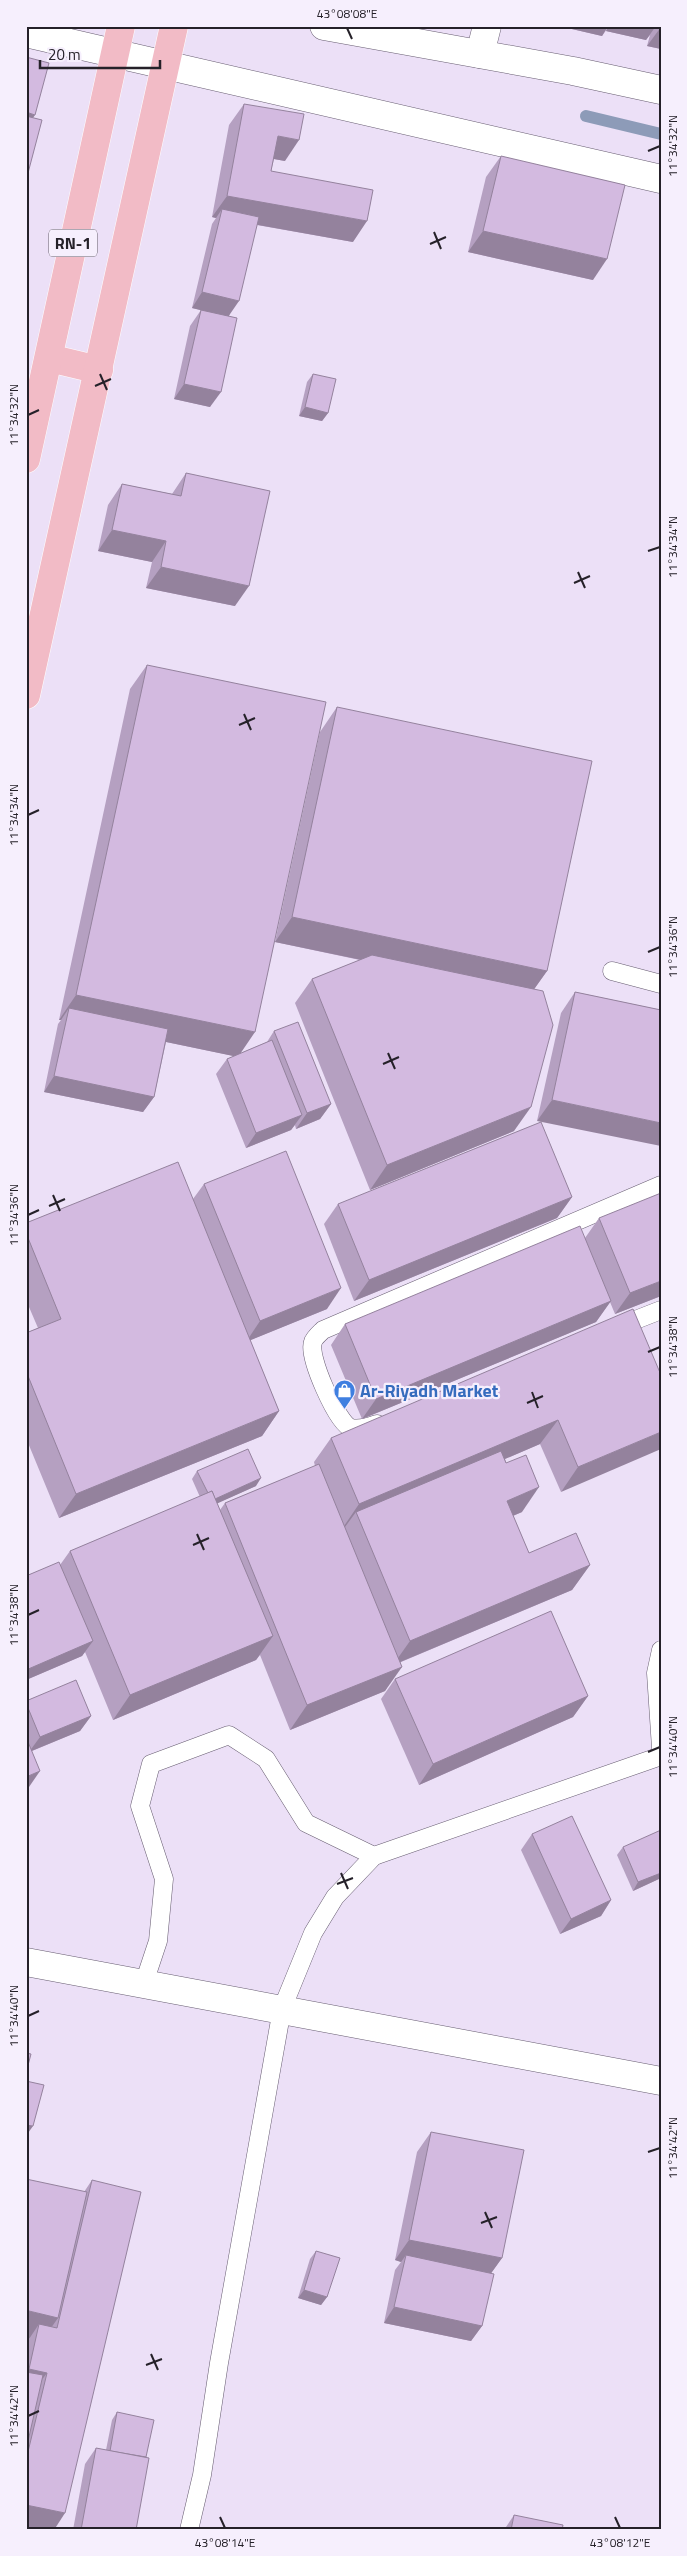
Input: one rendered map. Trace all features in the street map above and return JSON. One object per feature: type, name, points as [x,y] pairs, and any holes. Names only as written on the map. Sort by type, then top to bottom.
[{"type":"main road","name":"RN-1","points":[[26,459],[120,26]]},
{"type":"main road","points":[[26,696],[168,65],[174,26]]},
{"type":"main road","points":[[324,26],[480,54],[661,90]]},
{"type":"main road","points":[[480,54],[487,26]]},
{"type":"main road","points":[[26,33],[661,179]]},
{"type":"main road","points":[[49,358],[98,370]]},
{"type":"main road","points":[[26,1962],[282,2008],[661,2081]]},
{"type":"lane","points":[[612,971],[661,984]]},
{"type":"lane","points":[[393,1418],[365,1429],[349,1427],[338,1417],[312,1355],[313,1341],[323,1330],[661,1185]]},
{"type":"lane","points":[[596,1336],[661,1310]]},
{"type":"lane","points":[[661,1650],[656,1673],[661,1748]]},
{"type":"lane","points":[[144,1984],[158,1941],[164,1879],[140,1806],[150,1764],[228,1735],[266,1759],[306,1823],[374,1856]]},
{"type":"lane","points":[[189,2530],[202,2475],[219,2363],[282,2008],[313,1933],[335,1897],[374,1856],[661,1756]]},
{"type":"building","points":[[26,57],[49,63],[35,115],[26,112]]},
{"type":"building","points":[[244,104],[304,114],[299,140],[278,136],[271,171],[373,190],[367,221],[227,196]]},
{"type":"building","points":[[26,116],[42,120],[28,173],[26,173]]},
{"type":"building","points":[[501,156],[625,185],[607,259],[483,231]]},
{"type":"building","points":[[222,209],[259,217],[239,301],[202,292]]},
{"type":"building","points":[[201,310],[237,318],[221,392],[184,384]]},
{"type":"building","points":[[313,374],[336,379],[328,413],[305,407]]},
{"type":"building","points":[[186,473],[270,491],[249,586],[161,567],[166,541],[112,530],[122,484],[181,496]]},
{"type":"building","points":[[147,665],[326,702],[255,1032],[76,995]]},
{"type":"building","points":[[337,707],[592,761],[547,971],[292,917]]},
{"type":"building","points":[[372,955],[543,991],[553,1025],[531,1107],[387,1165],[312,979]]},
{"type":"building","points":[[575,992],[661,1010],[661,1123],[552,1100]]},
{"type":"building","points":[[69,1008],[168,1029],[154,1097],[54,1076]]},
{"type":"building","points":[[298,1022],[331,1104],[307,1113],[274,1031]]},
{"type":"building","points":[[272,1040],[302,1115],[256,1133],[227,1059]]},
{"type":"building","points":[[541,1122],[572,1197],[369,1280],[338,1204]]},
{"type":"building","points":[[286,1151],[341,1288],[260,1321],[204,1184]]},
{"type":"building","points":[[178,1162],[279,1411],[76,1494],[26,1371],[26,1333],[61,1319],[26,1233],[26,1223]]},
{"type":"building","points":[[661,1193],[661,1281],[630,1293],[599,1218]]},
{"type":"building","points":[[580,1226],[611,1301],[376,1399],[345,1324]]},
{"type":"building","points":[[633,1309],[661,1375],[661,1432],[578,1467],[558,1420],[359,1504],[331,1438]]},
{"type":"building","points":[[248,1449],[261,1478],[215,1499],[212,1491],[208,1493],[197,1471]]},
{"type":"building","points":[[501,1451],[506,1463],[526,1455],[539,1487],[507,1501],[529,1553],[576,1533],[590,1565],[410,1641],[356,1512]]},
{"type":"building","points":[[319,1464],[402,1667],[307,1705],[225,1503]]},
{"type":"building","points":[[212,1491],[273,1636],[130,1695],[70,1551]]},
{"type":"building","points":[[59,1562],[93,1641],[26,1670],[26,1576]]},
{"type":"building","points":[[551,1611],[588,1696],[433,1764],[395,1679]]},
{"type":"building","points":[[76,1680],[91,1716],[40,1737],[26,1701]]},
{"type":"building","points":[[26,1737],[40,1771],[26,1777]]},
{"type":"building","points":[[572,1816],[611,1900],[571,1919],[532,1834]]},
{"type":"building","points":[[661,1830],[661,1873],[638,1882],[623,1847]]},
{"type":"building","points":[[26,2053],[31,2054],[26,2073]]},
{"type":"building","points":[[26,2081],[44,2085],[33,2126],[26,2125]]},
{"type":"building","points":[[431,2132],[524,2150],[502,2258],[409,2240]]},
{"type":"building","points":[[26,2179],[87,2192],[58,2318],[29,2311],[26,2321]]},
{"type":"building","points":[[92,2180],[141,2192],[65,2513],[26,2505],[26,2460],[47,2373],[29,2369],[39,2324],[57,2328]]},
{"type":"building","points":[[316,2251],[340,2258],[327,2297],[304,2290]]},
{"type":"building","points":[[406,2255],[494,2274],[482,2326],[394,2307]]},
{"type":"building","points":[[26,2372],[43,2375],[26,2450]]},
{"type":"building","points":[[117,2412],[154,2420],[146,2457],[110,2451]]},
{"type":"building","points":[[96,2448],[149,2458],[136,2530],[81,2530]]},
{"type":"building","points":[[514,2515],[563,2525],[562,2530],[511,2530]]},
{"type":"waterway","points":[[586,116],[661,134]]},
{"type":"place","name":"Ar-Riyadh Market","points":[[344,1410]]}]
